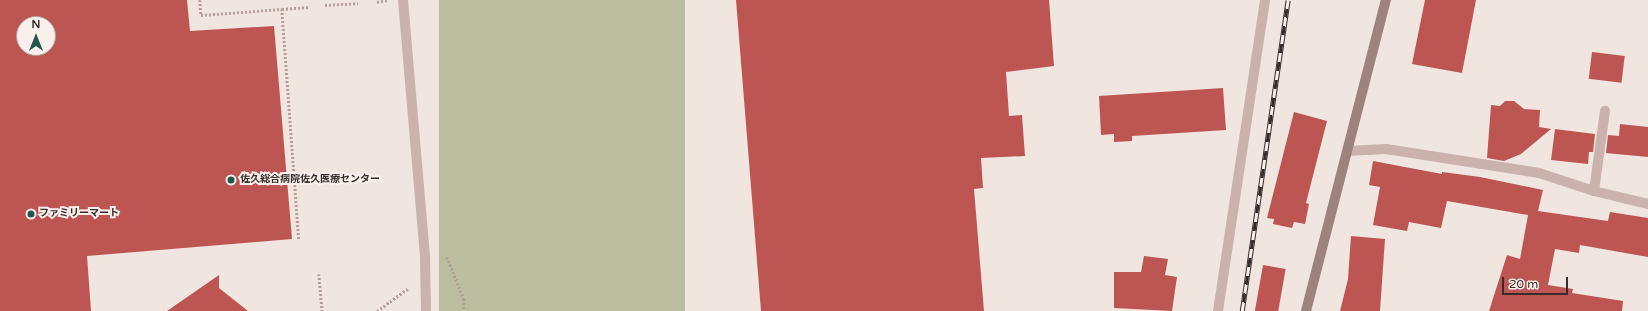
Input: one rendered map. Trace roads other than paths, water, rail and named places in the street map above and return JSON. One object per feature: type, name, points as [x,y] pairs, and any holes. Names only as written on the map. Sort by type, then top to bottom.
[{"type":"street","points":[[403,0],[425,259],[426,311]]},
{"type":"street","points":[[1218,311],[1265,0]]},
{"type":"street","points":[[1306,311],[1386,0]]},
{"type":"street","points":[[1594,192],[1605,111]]},
{"type":"street","points":[[1347,151],[1386,149],[1539,173],[1594,192],[1648,204]]},
{"type":"railway","points":[[1242,311],[1288,0]]},
{"type":"place","name":"佐久総合病院佐久医療センター","points":[[231,180]]},
{"type":"place","name":"ファミリーマート","points":[[31,214]]}]
